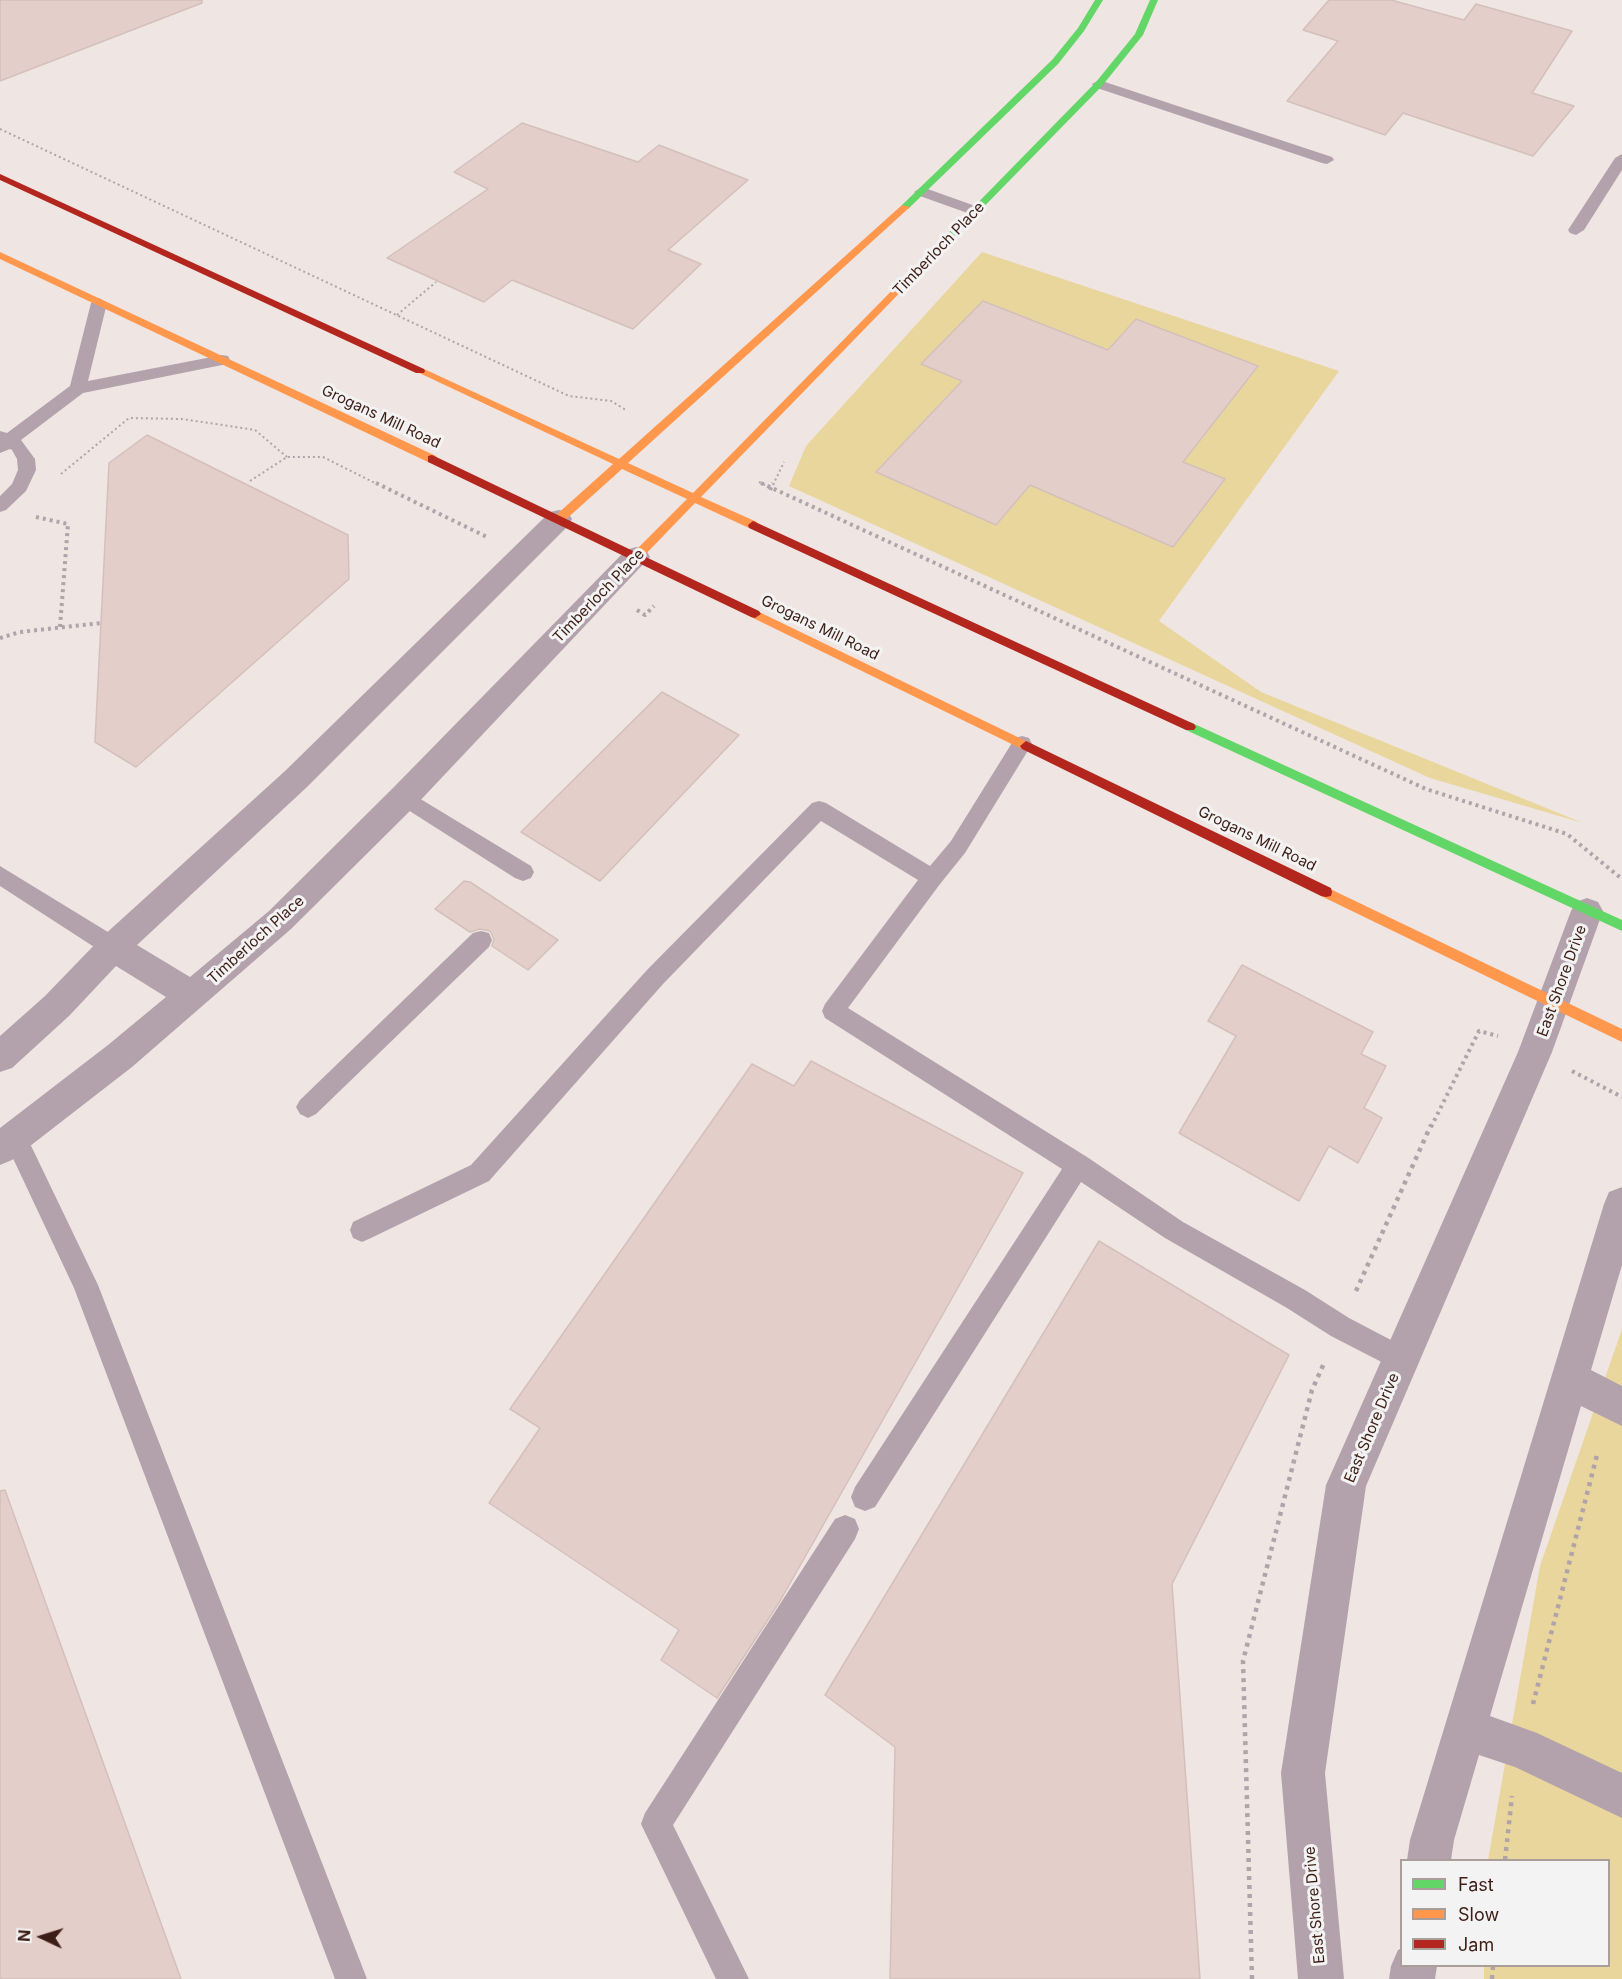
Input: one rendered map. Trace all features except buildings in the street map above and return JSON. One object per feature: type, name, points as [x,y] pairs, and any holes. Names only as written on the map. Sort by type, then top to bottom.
[{"type":"main road","points":[[559,519],[1055,69],[1100,0]]},
{"type":"main road","name":"Timberloch Place","points":[[636,557],[1099,84],[1139,35],[1154,0]]},
{"type":"main road","points":[[1079,77],[1099,84]]},
{"type":"main road","points":[[0,177],[622,462],[1622,926]]},
{"type":"main road","name":"Grogans Mill Road","points":[[0,255],[559,519],[1622,1036]]},
{"type":"street","points":[[0,1058],[57,1006],[113,947],[296,779],[559,519]]},
{"type":"street","name":"Timberloch Place","points":[[5,1137],[64,1101],[193,996],[280,920],[404,797],[636,557]]},
{"type":"street","name":"East Shore Drive","points":[[1321,1979],[1303,1773],[1346,1485],[1554,1004],[1587,911]]},
{"type":"street","points":[[113,947],[193,996]]},
{"type":"street","points":[[1429,1859],[1432,1840],[1622,1204]]},
{"type":"street","points":[[1570,1379],[1619,1405]]},
{"type":"street","points":[[1465,1729],[1522,1748],[1622,1796]]},
{"type":"lane","points":[[1099,84],[1327,160]]},
{"type":"lane","points":[[1576,230],[1622,158]]},
{"type":"lane","points":[[922,192],[976,211]]},
{"type":"lane","points":[[78,389],[99,303]]},
{"type":"lane","points":[[3,441],[78,389],[222,360]]},
{"type":"lane","points":[[0,506],[20,487],[27,470],[26,459],[18,446],[3,441]]},
{"type":"lane","points":[[1022,744],[958,847],[932,878],[833,1011],[1078,1165],[1174,1230],[1296,1299],[1340,1328],[1401,1359]]},
{"type":"lane","points":[[404,797],[523,872]]},
{"type":"lane","points":[[362,1230],[480,1173],[655,977],[819,809],[932,878]]},
{"type":"lane","points":[[0,875],[113,947]]},
{"type":"lane","points":[[308,1107],[481,940]]},
{"type":"lane","points":[[5,1137],[85,1285],[351,1979]]},
{"type":"lane","points":[[865,1497],[1078,1165]]},
{"type":"lane","points":[[733,1979],[656,1824],[845,1529]]},
{"type":"path","points":[[0,129],[569,396],[611,401],[658,429]]},
{"type":"path","points":[[397,315],[436,282]]},
{"type":"path","points":[[20,487],[50,483],[129,417],[182,418],[255,430],[287,457]]},
{"type":"path","points":[[728,464],[771,489],[1426,789],[1566,834],[1622,879]]},
{"type":"path","points":[[34,517],[68,524],[60,627]]},
{"type":"path","points":[[0,638],[20,632],[101,623]]},
{"type":"path","points":[[1505,1859],[1514,1783],[1522,1748],[1601,1440],[1619,1405]]},
{"type":"shaded area","points":[[982,252],[1339,371],[1159,621],[1261,692],[1583,823],[1430,778],[789,486],[806,446]],"holes":[[[983,301],[1108,350],[1136,319],[1258,366],[1201,440],[1182,432],[1164,454],[1225,479],[1173,547],[1030,485],[996,525],[876,472],[940,404],[965,414],[986,391],[921,364]]]},
{"type":"shaded area","points":[[1622,1329],[1622,1979],[1484,1979],[1484,1967],[1610,1967],[1610,1859],[1488,1859],[1540,1566]]},
{"type":"traffic: fast","points":[[905,207],[1055,62],[1081,29],[1099,0]]},
{"type":"traffic: fast","points":[[916,271],[1099,84],[1139,35],[1154,0]]},
{"type":"traffic: fast","points":[[1190,727],[1622,926]]},
{"type":"traffic: slow","points":[[559,519],[905,207]]},
{"type":"traffic: slow","points":[[0,255],[432,459]]},
{"type":"traffic: slow","points":[[636,557],[916,271]]},
{"type":"traffic: slow","points":[[420,371],[753,525]]},
{"type":"traffic: slow","points":[[755,614],[1026,746]]},
{"type":"traffic: slow","points":[[1326,892],[1622,1036]]},
{"type":"traffic: jam","points":[[0,177],[420,371]]},
{"type":"traffic: jam","points":[[432,459],[755,614]]},
{"type":"traffic: jam","points":[[753,525],[1190,727]]},
{"type":"traffic: jam","points":[[1026,746],[1326,892]]}]
